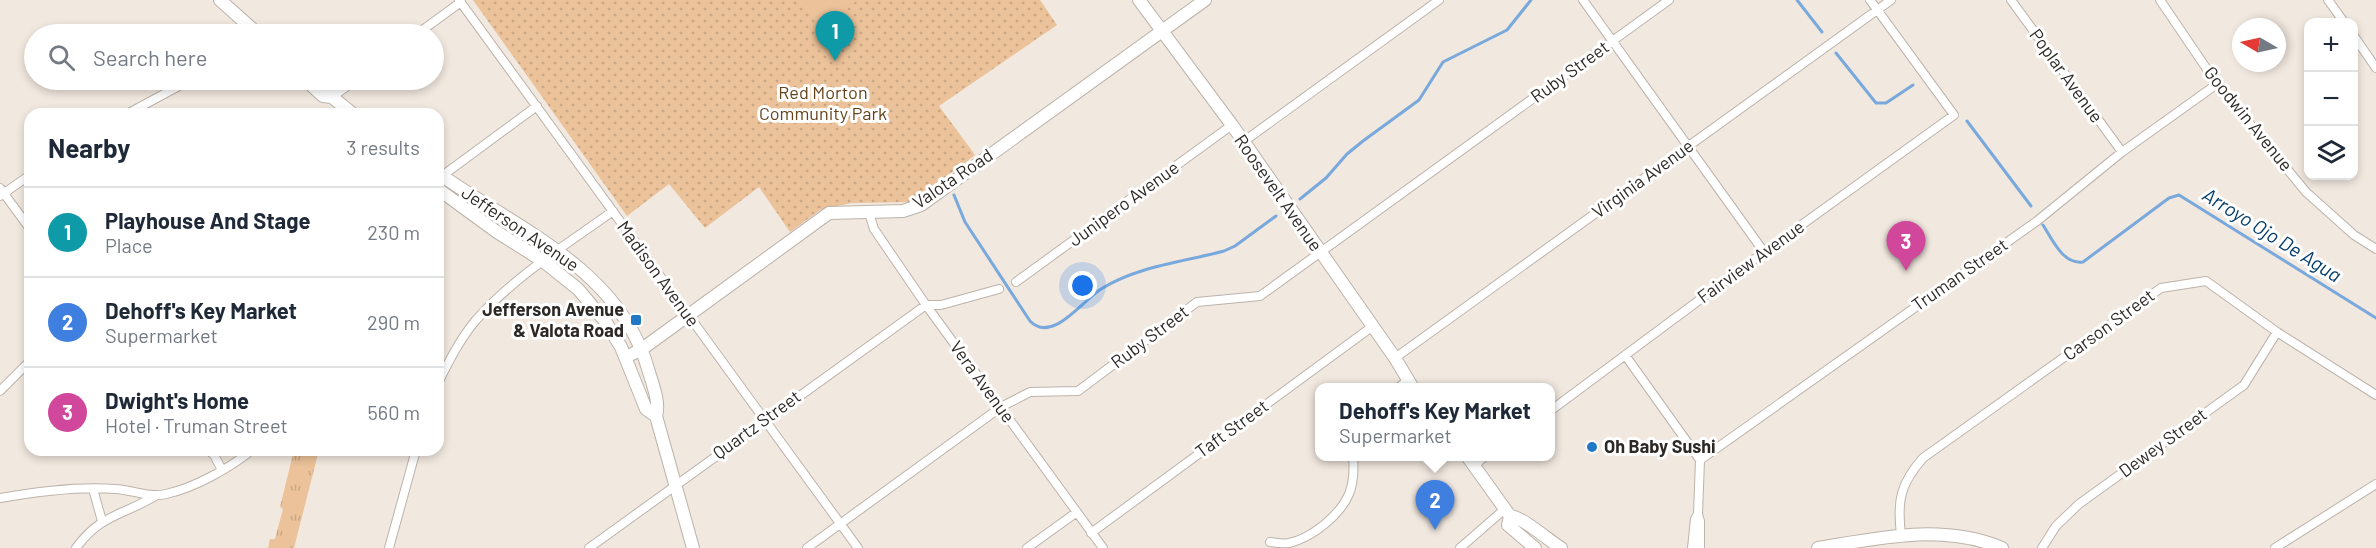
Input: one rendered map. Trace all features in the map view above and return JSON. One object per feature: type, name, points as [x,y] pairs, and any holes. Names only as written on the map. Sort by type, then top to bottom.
[{"type":"street","name":"Roosevelt Avenue","points":[[1139,0],[1232,125],[1320,254],[1373,326],[1395,358],[1405,383]]},
{"type":"street","name":"Valota Road","points":[[626,357],[642,349],[829,213],[903,211],[921,205],[1205,0]]},
{"type":"street","points":[[1243,142],[1439,0]]},
{"type":"street","points":[[1583,0],[1764,252]]},
{"type":"street","name":"Ruby Street","points":[[807,548],[1001,408],[1030,392],[1078,391],[1197,302],[1260,296],[1669,0]]},
{"type":"street","points":[[1870,0],[1877,10]]},
{"type":"street","name":"Virginia Avenue","points":[[1395,358],[1891,0]]},
{"type":"street","name":"Poplar Avenue","points":[[2011,0],[2122,152]]},
{"type":"street","name":"Goodwin Avenue","points":[[2160,0],[2217,84],[2306,192],[2354,235],[2376,249]]},
{"type":"street","points":[[2328,0],[2341,18]]},
{"type":"street","points":[[430,24],[460,1]]},
{"type":"street","name":"Madison Avenue","points":[[460,1],[858,548]]},
{"type":"street","points":[[226,2],[239,24]]},
{"type":"street","name":"Fairview Avenue","points":[[1555,408],[1764,252],[1954,115],[1877,10]]},
{"type":"street","points":[[2358,42],[2376,68]]},
{"type":"street","name":"Truman Street","points":[[1700,460],[2037,221],[2122,152],[2217,84]]},
{"type":"street","points":[[139,108],[172,90]]},
{"type":"street","points":[[317,90],[332,97],[345,108]]},
{"type":"street","points":[[331,90],[332,97]]},
{"type":"street","points":[[332,97],[342,90]]},
{"type":"street","points":[[444,175],[537,106]]},
{"type":"street","name":"Junipero Avenue","points":[[1016,282],[1232,125]]},
{"type":"street","points":[[24,179],[1,193],[24,222]]},
{"type":"street","name":"Jefferson Avenue","points":[[444,182],[558,250],[594,281],[623,317],[642,349],[659,407],[656,416],[693,548]]},
{"type":"street","name":"Jefferson Avenue","points":[[444,184],[497,232],[543,261],[578,289],[604,321],[626,357],[646,409],[656,416]]},
{"type":"street","points":[[444,372],[475,322],[507,288],[613,211]]},
{"type":"street","name":"Vera Avenue","points":[[868,213],[874,229],[926,304],[1102,548]]},
{"type":"street","name":"Carson Street","points":[[1901,535],[1900,495],[1909,474],[1923,458],[2161,288],[2206,282],[2277,332],[2376,395]]},
{"type":"street","points":[[926,304],[941,305],[999,289]]},
{"type":"street","name":"Quartz Street","points":[[589,548],[926,304]]},
{"type":"street","name":"Taft Street","points":[[1091,532],[1373,326]]},
{"type":"street","name":"Dewey Street","points":[[2042,548],[2056,526],[2079,504],[2244,385],[2277,332]]},
{"type":"street","points":[[1625,355],[1700,460],[1698,514],[1700,548]]},
{"type":"street","points":[[0,391],[24,367]]},
{"type":"street","points":[[215,456],[222,470]]},
{"type":"street","points":[[76,548],[84,537],[102,521],[155,496],[180,490],[222,470],[243,456]]},
{"type":"street","points":[[389,548],[414,456]]},
{"type":"street","points":[[1270,542],[1287,543],[1299,539],[1318,529],[1337,512],[1349,494],[1353,476],[1353,461]]},
{"type":"street","points":[[1471,461],[1508,512],[1561,548]]},
{"type":"street","points":[[2275,548],[2376,484]]},
{"type":"street","points":[[0,498],[30,493],[93,489],[115,489],[155,496]]},
{"type":"street","points":[[93,489],[102,521]]},
{"type":"street","points":[[1027,548],[1077,512]]},
{"type":"street","points":[[1460,548],[1508,512]]},
{"type":"street","points":[[1508,512],[1508,525],[1535,548]]},
{"type":"street","points":[[1692,548],[1695,519],[1698,514]]},
{"type":"street","points":[[1818,548],[1901,535],[1946,534],[1966,537],[2002,548]]},
{"type":"green space","name":"Red Morton Community Park","points":[[473,0],[1040,0],[1057,25],[939,106],[975,155],[961,166],[909,202],[851,203],[820,210],[790,232],[759,187],[705,228],[669,184],[627,216]]},
{"type":"green space","points":[[798,0],[858,0],[829,21],[820,23],[812,18]]},
{"type":"green space","points":[[293,456],[317,456],[294,548],[268,548],[270,539],[275,539],[283,509],[280,507]]},
{"type":"waterway","name":"Arroyo Ojo De Agua","points":[[1300,199],[1326,178],[1347,154],[1419,100],[1443,62],[1507,30],[1531,0]]},
{"type":"waterway","name":"Arroyo Ojo De Agua","points":[[1797,0],[1822,32]]},
{"type":"waterway","name":"Arroyo Ojo De Agua","points":[[1836,53],[1876,103],[1886,103],[1913,85]]},
{"type":"waterway","name":"Arroyo Ojo De Agua","points":[[1967,121],[2031,206]]},
{"type":"waterway","name":"Arroyo Ojo De Agua","points":[[954,195],[965,222],[1030,321],[1039,327],[1048,327],[1067,318],[1093,295],[1115,281],[1161,265],[1224,251],[1235,246],[1276,216]]},
{"type":"waterway","name":"Arroyo Ojo De Agua","points":[[2043,225],[2054,244],[2064,255],[2076,262],[2083,262],[2169,198],[2179,195],[2376,318]]},
{"type":"place","name":"Playhouse And Stage","points":[[835,61]]},
{"type":"place","name":"Dwight's Home","points":[[1906,271]]},
{"type":"place","name":"Jefferson Avenue & Valota Road","points":[[636,320]]},
{"type":"place","name":"Oh Baby Sushi","points":[[1592,447]]},
{"type":"place","name":"Dehoff's Key Market","points":[[1435,530]]}]
